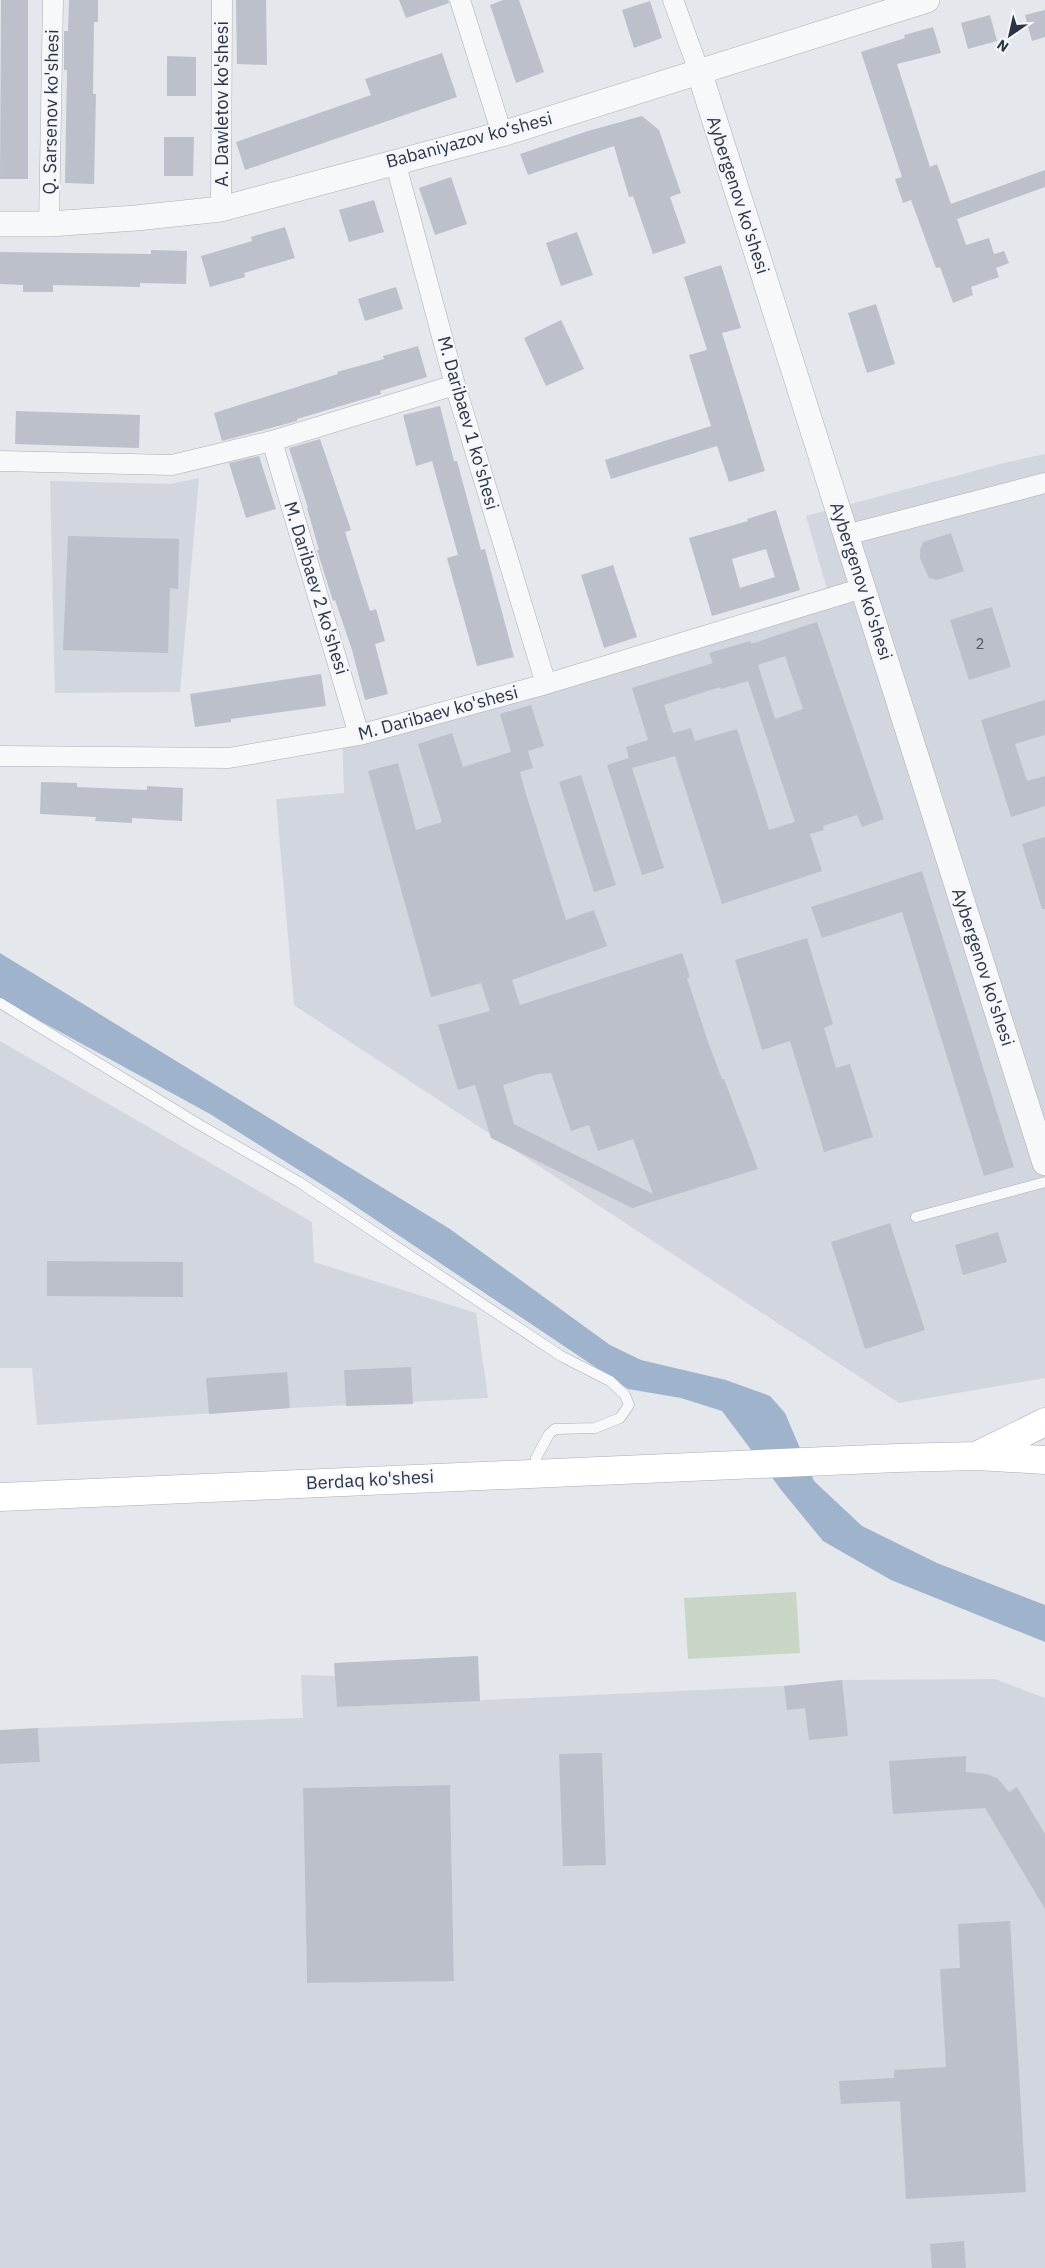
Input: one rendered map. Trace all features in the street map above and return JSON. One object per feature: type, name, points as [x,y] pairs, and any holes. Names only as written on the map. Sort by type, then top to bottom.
[{"type":"main road","points":[[977,1456],[1045,1422]]},
{"type":"main road","name":"Berdaq ko'shesi","points":[[0,1497],[897,1458],[977,1456],[1045,1460]]},
{"type":"street","name":"Q. Sarsenov ko'shesi","points":[[49,224],[53,0]]},
{"type":"street","name":"A. Dawletov ko'shesi","points":[[221,209],[222,0]]},
{"type":"street","points":[[460,0],[502,134]]},
{"type":"street","name":"Aybergenov ko'shesi","points":[[673,0],[699,71],[1045,1163]]},
{"type":"street","name":"Babaniyazov ko‘shesi","points":[[0,224],[49,224],[136,218],[221,209],[395,161],[502,134],[902,4],[927,0]]},
{"type":"street","name":"M. Daribaev 1 ko'shesi","points":[[395,161],[455,385],[546,684]]},
{"type":"street","points":[[0,461],[172,465],[272,441],[455,385]]},
{"type":"street","name":"M. Daribaev 2 ko'shesi","points":[[272,441],[359,735]]},
{"type":"street","points":[[846,535],[1045,482]]},
{"type":"street","name":"M. Daribaev ko'shesi","points":[[0,756],[229,758],[359,735],[546,684],[863,588]]},
{"type":"lane","points":[[0,1003],[200,1125],[298,1182],[545,1346],[582,1368],[610,1381],[625,1395],[628,1405],[620,1418],[595,1428],[556,1429],[549,1434],[536,1458],[536,1473]]},
{"type":"lane","points":[[916,1216],[1045,1182]]},
{"type":"shaded area","points":[[1045,454],[1045,1378],[899,1403],[294,1005],[276,799],[344,793],[342,731],[829,596],[806,516],[1004,463]]},
{"type":"shaded area","points":[[199,478],[180,692],[55,693],[50,481],[170,484]]},
{"type":"shaded area","points":[[0,1041],[312,1222],[314,1262],[476,1313],[488,1398],[290,1408],[37,1425],[32,1368],[0,1368]]},
{"type":"shaded area","points":[[301,1675],[335,1676],[337,1707],[784,1686],[842,1680],[995,1679],[1045,1698],[1045,2268],[0,2268],[0,1764],[40,1762],[38,1728],[303,1718]],"holes":[[[450,1785],[454,1980],[307,1983],[303,1788]]]},
{"type":"green space","points":[[796,1592],[800,1653],[688,1659],[684,1598]]},
{"type":"water","points":[[0,953],[450,1229],[610,1345],[641,1360],[726,1380],[770,1396],[785,1413],[814,1481],[862,1526],[937,1563],[1045,1605],[1045,1642],[891,1580],[823,1541],[782,1491],[722,1411],[681,1398],[628,1389],[343,1198],[210,1114],[0,999]]},
{"type":"building","points":[[1,0],[28,0],[28,179],[0,179]]},
{"type":"building","points":[[69,0],[98,0],[98,22],[94,22],[93,94],[96,94],[94,184],[65,183],[67,70],[64,70],[64,31],[68,31]]},
{"type":"building","points":[[236,0],[266,0],[267,65],[237,64]]},
{"type":"building","points":[[399,0],[448,0],[449,3],[406,18]]},
{"type":"building","points":[[503,0],[519,0],[544,72],[516,83],[490,5]]},
{"type":"building","points":[[650,1],[662,38],[634,48],[622,10]]},
{"type":"building","points":[[1045,10],[1045,37],[1032,41],[1025,15]]},
{"type":"building","points":[[990,15],[997,41],[968,49],[961,23]]},
{"type":"building","points":[[933,27],[941,53],[897,64],[930,167],[937,164],[951,204],[1045,170],[1045,187],[957,219],[966,245],[989,238],[994,254],[1004,251],[1009,263],[996,268],[999,277],[971,287],[973,295],[953,303],[940,267],[936,268],[911,200],[903,203],[895,179],[902,177],[861,52],[905,38],[904,35]]},
{"type":"building","points":[[442,53],[457,97],[245,170],[236,142],[371,95],[365,79]]},
{"type":"building","points":[[167,56],[196,57],[196,96],[167,96]]},
{"type":"building","points":[[642,116],[659,130],[681,193],[670,197],[686,243],[653,254],[633,196],[629,197],[614,146],[528,175],[520,154],[588,131]]},
{"type":"building","points":[[164,137],[194,137],[193,176],[164,176]]},
{"type":"building","points":[[451,177],[467,224],[435,235],[419,188]]},
{"type":"building","points":[[374,200],[384,232],[349,242],[339,210]]},
{"type":"building","points":[[285,227],[295,258],[244,273],[245,277],[210,287],[201,256],[252,241],[251,237]]},
{"type":"building","points":[[577,232],[593,275],[561,286],[546,243]]},
{"type":"building","points":[[151,250],[187,251],[186,284],[140,283],[140,287],[53,285],[53,292],[23,292],[23,285],[0,284],[0,252],[151,254]]},
{"type":"building","points":[[721,265],[741,328],[722,333],[765,471],[729,482],[717,446],[611,479],[605,460],[711,426],[689,355],[707,350],[684,277]]},
{"type":"building","points":[[396,287],[403,309],[365,321],[358,299]]},
{"type":"building","points":[[876,304],[895,364],[867,373],[848,313]]},
{"type":"building","points":[[561,320],[584,369],[546,386],[524,338]]},
{"type":"building","points":[[418,346],[427,377],[380,391],[381,394],[297,419],[297,421],[222,441],[214,413],[338,374],[337,372],[384,359],[383,356]]},
{"type":"building","points":[[440,406],[454,461],[457,461],[481,550],[485,549],[514,657],[477,666],[447,558],[458,555],[432,461],[416,466],[403,415]]},
{"type":"building","points":[[16,411],[140,415],[139,448],[15,444]]},
{"type":"building","points":[[320,439],[351,530],[345,532],[370,611],[376,609],[385,641],[375,644],[388,694],[365,700],[352,650],[335,600],[333,601],[317,550],[319,550],[308,508],[289,448]]},
{"type":"building","points":[[259,456],[276,509],[246,518],[229,463]]},
{"type":"building","points":[[776,510],[800,590],[712,616],[689,538],[748,521],[747,519]],"holes":[[[766,549],[775,577],[740,588],[732,559]]]},
{"type":"building","points":[[951,533],[964,571],[937,580],[929,578],[920,558],[923,542]]},
{"type":"building","points":[[68,536],[179,539],[178,589],[170,588],[168,653],[63,650]]},
{"type":"building","points":[[613,565],[637,637],[604,648],[581,575]]},
{"type":"building","points":[[992,607],[1011,667],[969,680],[950,620]]},
{"type":"building","points":[[817,622],[884,819],[862,827],[857,815],[823,826],[824,830],[810,834],[822,871],[722,904],[675,756],[632,768],[664,868],[642,875],[607,765],[629,758],[626,747],[648,740],[632,688],[713,663],[709,653],[750,641],[751,644]],"holes":[[[785,656],[803,709],[775,719],[758,665]],[[748,681],[795,822],[769,830],[737,729],[695,741],[691,728],[673,733],[664,705],[720,687],[721,689]]]},
{"type":"building","points":[[321,674],[326,706],[231,719],[231,722],[195,727],[190,694]]},
{"type":"building","points":[[1045,700],[1045,735],[1015,744],[1027,781],[1045,776],[1045,806],[1011,817],[981,720]]},
{"type":"building","points":[[531,705],[544,746],[528,751],[533,768],[520,772],[525,791],[566,920],[594,910],[607,946],[512,980],[520,1005],[682,953],[690,977],[687,978],[708,1042],[758,1169],[632,1208],[491,1138],[475,1085],[458,1090],[438,1025],[490,1011],[481,983],[431,997],[368,771],[398,763],[416,830],[442,822],[418,744],[452,733],[463,767],[511,752],[500,714]],"holes":[[[551,1073],[571,1131],[589,1125],[598,1151],[633,1139],[653,1194],[514,1124],[503,1085],[539,1074]]]},
{"type":"building","points":[[581,775],[616,885],[594,892],[559,782]]},
{"type":"building","points":[[41,782],[77,783],[77,787],[147,790],[147,786],[183,788],[182,821],[132,818],[132,823],[95,821],[96,817],[40,814]]},
{"type":"building","points":[[1045,837],[1045,909],[1042,909],[1022,844]]},
{"type":"building","points":[[922,871],[1014,1167],[984,1176],[902,912],[822,938],[811,907]]},
{"type":"building","points":[[807,938],[833,1024],[824,1028],[836,1068],[850,1064],[873,1137],[824,1152],[790,1041],[762,1050],[735,960]]},
{"type":"building","points":[[890,1223],[925,1330],[865,1349],[831,1242]]},
{"type":"building","points":[[998,1232],[1007,1262],[963,1275],[955,1245]]},
{"type":"building","points":[[47,1261],[183,1262],[183,1297],[47,1296]]},
{"type":"building","points":[[411,1367],[413,1404],[346,1406],[344,1370]]},
{"type":"building","points":[[287,1372],[290,1408],[209,1414],[206,1378]]},
{"type":"building","points":[[478,1656],[480,1701],[337,1707],[334,1663]]},
{"type":"building","points":[[842,1680],[848,1736],[809,1740],[805,1708],[787,1710],[784,1686]]},
{"type":"building","points":[[38,1728],[40,1762],[0,1764],[0,1730]]},
{"type":"building","points":[[602,1753],[606,1865],[563,1866],[559,1754]]},
{"type":"building","points":[[966,1756],[966,1772],[987,1774],[998,1779],[1009,1792],[1017,1787],[1045,1834],[1045,1909],[985,1808],[893,1814],[889,1761]]},
{"type":"building","points":[[450,1785],[454,1981],[307,1983],[303,1788]]},
{"type":"building","points":[[1010,1921],[1026,2192],[906,2199],[900,2101],[841,2104],[839,2081],[894,2078],[894,2070],[946,2067],[940,1969],[960,1968],[958,1924]]},
{"type":"building","points":[[964,2241],[966,2268],[932,2268],[930,2244]]}]
